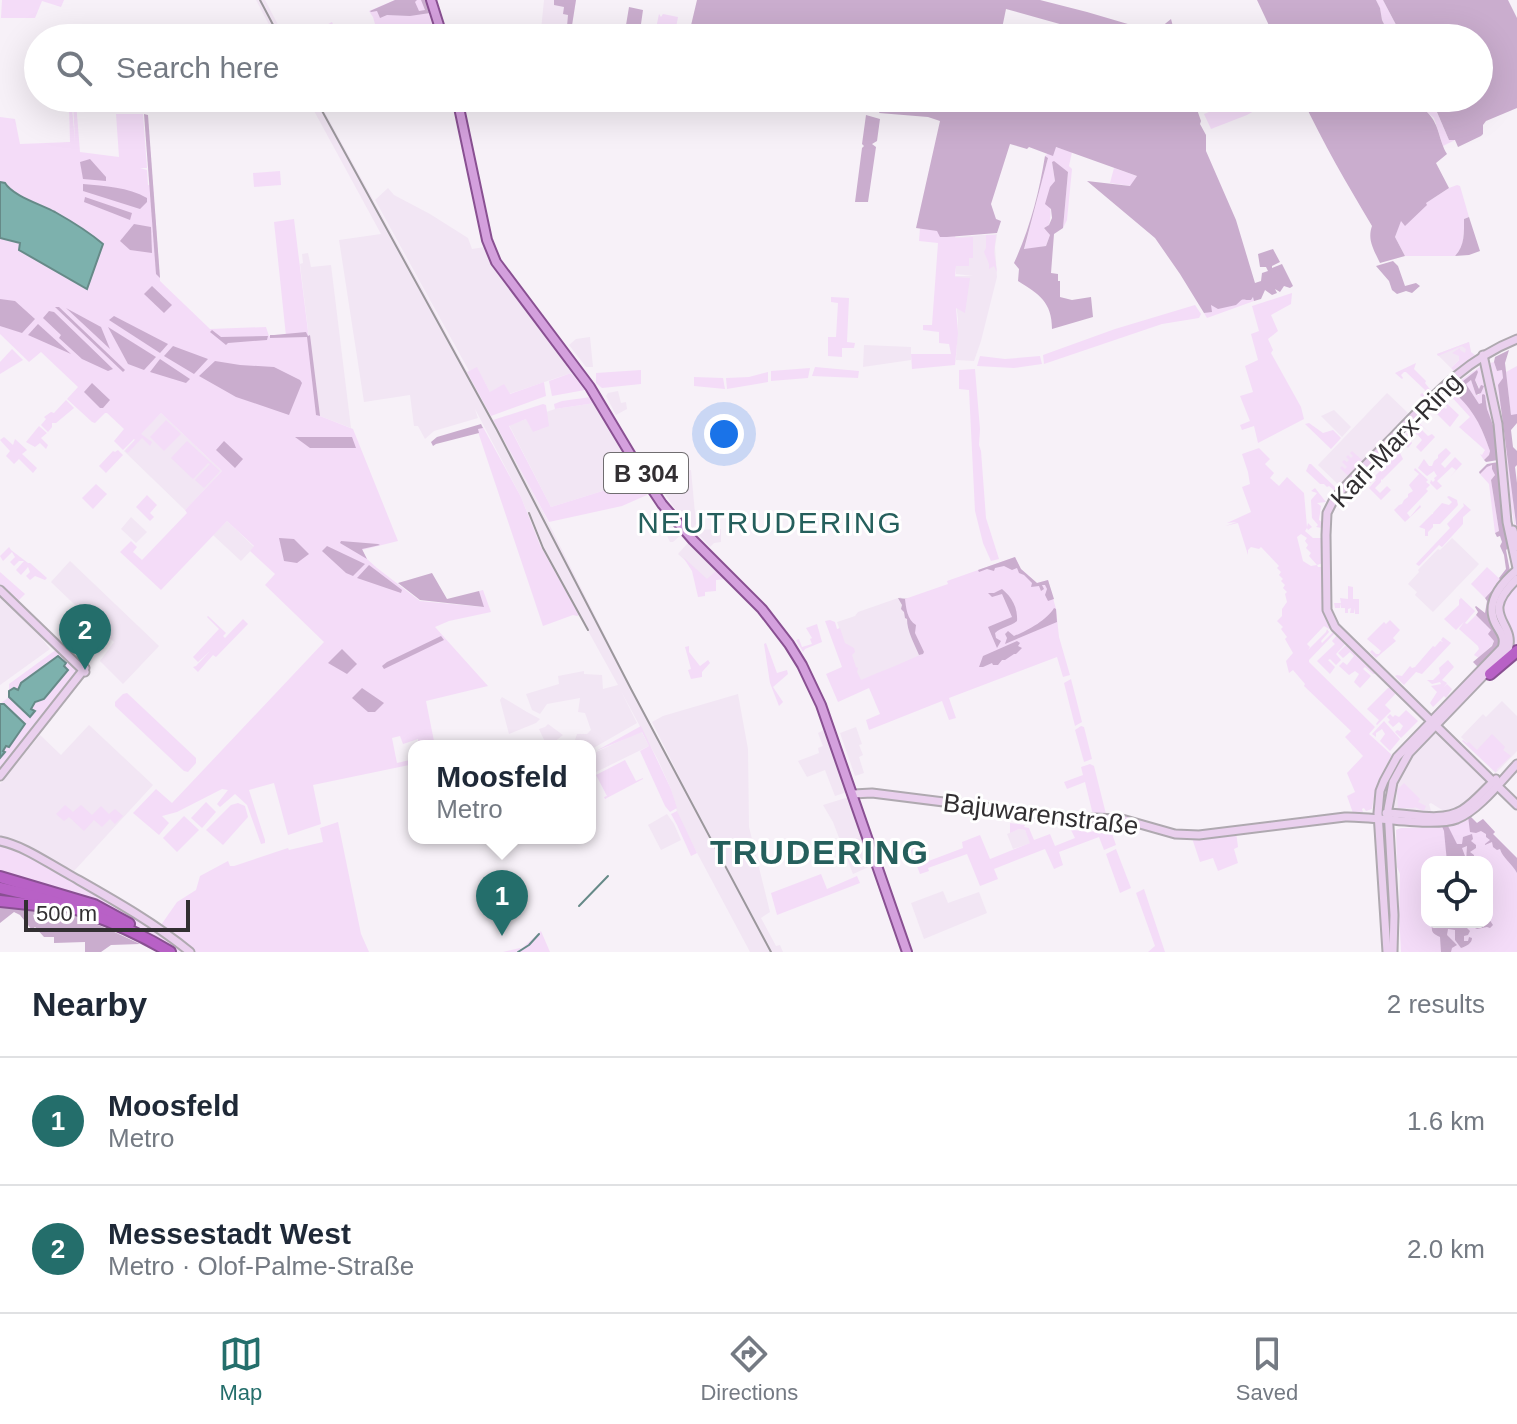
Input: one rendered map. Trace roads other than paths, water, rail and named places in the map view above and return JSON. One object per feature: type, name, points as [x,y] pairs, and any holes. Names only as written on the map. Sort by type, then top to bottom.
[{"type":"highway","points":[[1490,674],[1517,651]]},
{"type":"highway","points":[[0,877],[94,905],[123,920],[164,950]]},
{"type":"highway","points":[[0,888],[95,914],[164,950]]},
{"type":"highway","points":[[0,888],[117,928],[164,950]]},
{"type":"highway","points":[[0,901],[68,910]]},
{"type":"main road","points":[[433,0],[441,24]]},
{"type":"main road","name":"B 304","points":[[462,112],[488,243],[496,262],[590,387],[662,504],[697,545],[756,602],[789,644],[815,691],[855,794],[908,952]]},
{"type":"main road","name":"Karl-Marx-Ring","points":[[1517,341],[1485,356],[1429,405],[1339,499],[1330,518],[1331,602],[1335,620],[1517,802]]},
{"type":"main road","points":[[1485,356],[1501,416],[1508,501],[1517,547]]},
{"type":"main road","points":[[1474,686],[1501,654],[1504,640],[1492,616],[1492,606],[1503,585],[1517,569],[1507,522],[1499,430],[1485,356]]},
{"type":"main road","points":[[1390,952],[1379,834],[1380,791],[1391,765],[1509,649],[1511,639],[1501,617],[1500,604],[1503,595],[1517,579]]},
{"type":"main road","points":[[0,590],[85,670],[0,776]]},
{"type":"main road","points":[[1390,952],[1394,915],[1388,816],[1390,790],[1402,764],[1434,722],[1490,674]]},
{"type":"main road","points":[[1388,816],[1450,815],[1469,805],[1517,762]]},
{"type":"main road","points":[[1388,816],[1440,822],[1459,818],[1475,807],[1496,782]]},
{"type":"main road","name":"Bajuwarenstraße","points":[[855,794],[878,794],[1063,817],[1122,819],[1181,835],[1388,816]]},
{"type":"main road","points":[[1363,816],[1374,824],[1379,834]]},
{"type":"main road","points":[[1389,839],[1394,825],[1404,820]]},
{"type":"main road","points":[[0,842],[22,849],[134,911],[190,952]]},
{"type":"waterway","points":[[579,906],[608,876]]},
{"type":"waterway","points":[[518,952],[539,934]]},
{"type":"railway","points":[[260,0],[273,24]]},
{"type":"railway","points":[[323,112],[497,430],[771,952]]},
{"type":"railway","points":[[529,513],[543,548],[588,630]]},
{"type":"place","name":"Messestadt West","points":[[85,670]]},
{"type":"place","name":"Moosfeld","points":[[502,936]]},
{"type":"district","name":"NEUTRUDERING","points":[[770,522]]},
{"type":"district","name":"TRUDERING","points":[[820,852]]}]
